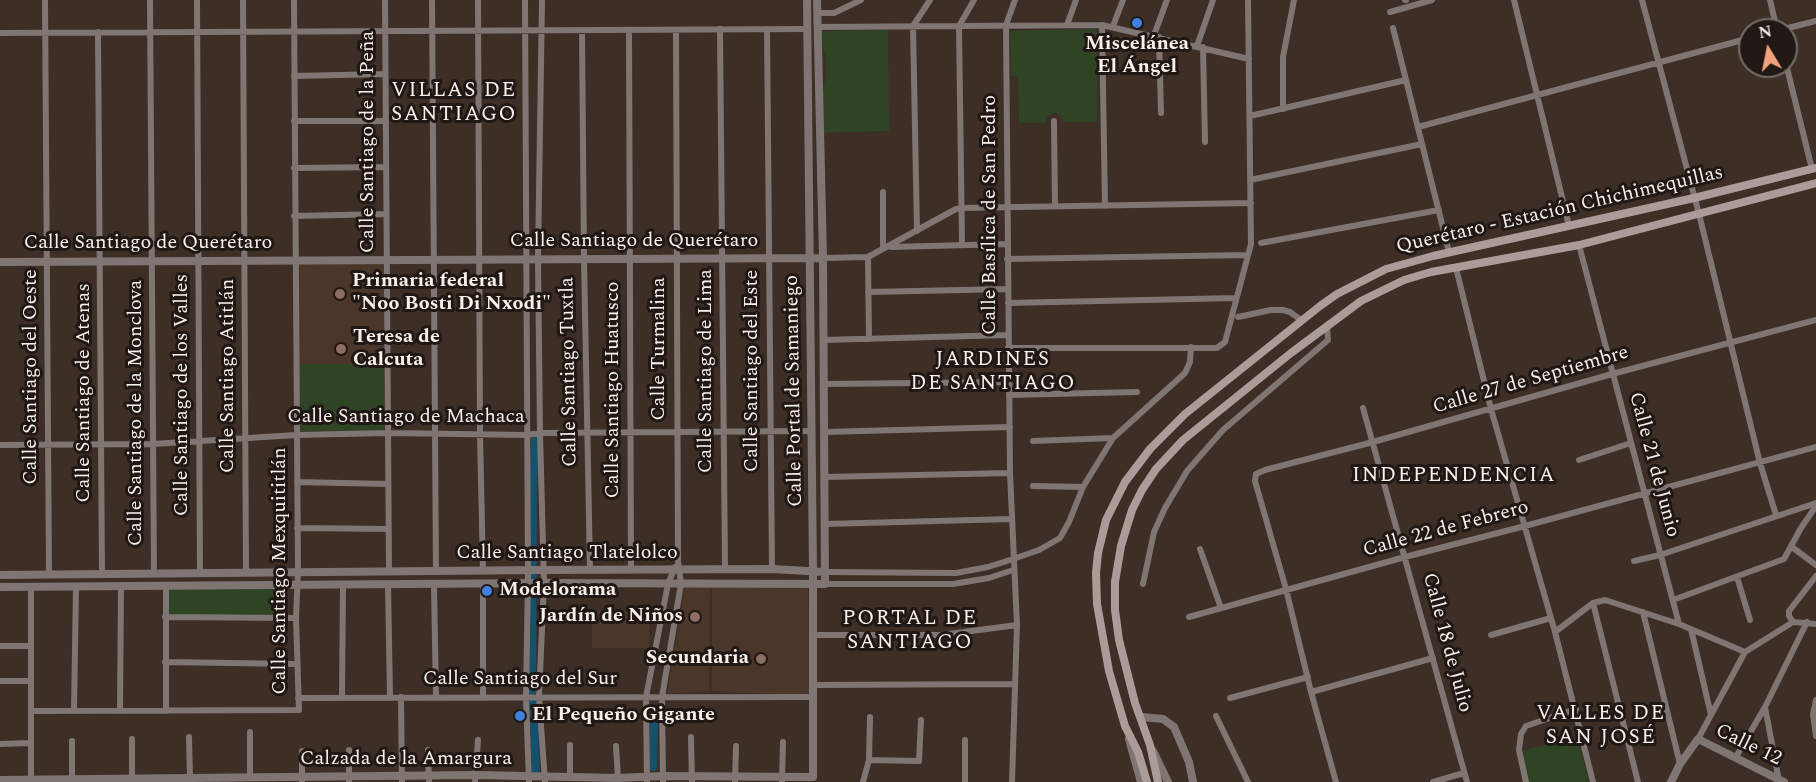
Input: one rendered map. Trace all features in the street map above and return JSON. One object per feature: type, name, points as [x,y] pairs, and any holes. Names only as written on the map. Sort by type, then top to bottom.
[{"type":"main road","name":"Querétaro - Estación Chichimequillas","points":[[1147,782],[1138,752],[1125,726],[1109,671],[1096,604],[1098,553],[1106,520],[1125,482],[1136,465],[1165,432],[1301,320],[1337,294],[1386,269],[1449,252],[1814,169]]},
{"type":"main road","name":"Querétaro - Estación Chichimequillas","points":[[1158,782],[1150,745],[1125,665],[1115,610],[1118,562],[1125,530],[1142,490],[1156,469],[1183,440],[1361,301],[1404,280],[1579,245],[1816,186]]},
{"type":"street","name":"Calle Santiago del Oeste","points":[[45,0],[49,574]]},
{"type":"street","name":"Calle Santiago de la Monclova","points":[[150,0],[154,573]]},
{"type":"street","name":"Calle Santiago de los Valles","points":[[197,0],[200,573]]},
{"type":"street","name":"Calle Santiago Atitlán","points":[[243,0],[246,573]]},
{"type":"street","name":"Calle Santiago Mexquititlán","points":[[166,711],[299,710],[296,618],[298,572],[294,0]]},
{"type":"street","name":"Calle Santiago de la Peña","points":[[385,0],[389,572]]},
{"type":"street","points":[[432,0],[436,571]]},
{"type":"street","points":[[478,0],[481,259],[480,434],[483,571]]},
{"type":"street","points":[[525,0],[528,779]]},
{"type":"street","points":[[542,0],[538,259],[544,583],[539,697],[544,779]]},
{"type":"street","name":"Calle Portal de Samaniego","points":[[807,0],[813,779]]},
{"type":"street","name":"Calle Portal de Samaniego","points":[[817,0],[823,258],[825,584]]},
{"type":"street","points":[[818,13],[834,13],[861,0]]},
{"type":"street","points":[[917,231],[913,26],[930,0]]},
{"type":"street","points":[[962,245],[959,26],[974,0]]},
{"type":"street","name":"Calle Basílica de San Pedro","points":[[1012,782],[1017,625],[1012,559],[1010,473],[1006,26],[1015,0]]},
{"type":"street","points":[[1067,25],[1076,0]]},
{"type":"street","points":[[1113,26],[1123,0]]},
{"type":"street","points":[[1161,113],[1157,36],[1167,0]]},
{"type":"street","points":[[1205,142],[1200,47],[1213,0]]},
{"type":"street","points":[[1008,348],[1191,347],[1222,346],[1225,342],[1251,244],[1248,0]]},
{"type":"street","points":[[1283,109],[1282,66],[1294,0]]},
{"type":"street","points":[[1390,12],[1432,0]]},
{"type":"street","points":[[1514,0],[1569,226]]},
{"type":"street","points":[[1642,0],[1699,214],[1760,463],[1776,515]]},
{"type":"street","points":[[1770,0],[1775,18]]},
{"type":"street","points":[[1798,25],[1816,21]]},
{"type":"street","points":[[818,27],[1102,25],[1249,59]]},
{"type":"street","points":[[1102,25],[1105,206]]},
{"type":"street","points":[[1394,28],[1449,252]]},
{"type":"street","name":"Calle Santiago de Lima","points":[[720,29],[725,569]]},
{"type":"street","name":"Calle Santiago del Este","points":[[767,29],[772,569]]},
{"type":"street","points":[[0,33],[807,29]]},
{"type":"street","name":"Calle Santiago Tuxtla","points":[[582,30],[590,570]]},
{"type":"street","name":"Calle Santiago Huatusco","points":[[629,30],[631,570]]},
{"type":"street","name":"Calle Turmalina","points":[[663,779],[663,697],[681,584],[677,567],[676,30]]},
{"type":"street","name":"Calle Santiago de Atenas","points":[[98,32],[102,574]]},
{"type":"street","points":[[1418,127],[1738,41]]},
{"type":"street","points":[[294,76],[385,74]]},
{"type":"street","points":[[1790,78],[1814,169]]},
{"type":"street","points":[[1250,116],[1406,80]]},
{"type":"street","points":[[294,121],[386,121]]},
{"type":"street","points":[[1054,121],[1055,206]]},
{"type":"street","points":[[1250,180],[1422,144]]},
{"type":"street","points":[[294,168],[386,166]]},
{"type":"street","points":[[883,192],[885,248],[1007,244]]},
{"type":"street","name":"Calle Santiago de Querétaro","points":[[1,260],[868,257],[961,208],[1251,203]]},
{"type":"street","points":[[1261,243],[1439,210]]},
{"type":"street","points":[[294,216],[386,214]]},
{"type":"street","name":"Calle 21 de Junio","points":[[1579,245],[1679,624]]},
{"type":"street","points":[[1008,259],[1247,255]]},
{"type":"street","points":[[868,257],[869,339]]},
{"type":"street","points":[[1456,268],[1491,409],[1555,632],[1593,782]]},
{"type":"street","points":[[868,292],[1008,289]]},
{"type":"street","points":[[1008,303],[1236,298]]},
{"type":"street","points":[[1238,317],[1277,310],[1290,312],[1301,320]]},
{"type":"street","name":"Calle 27 de Septiembre","points":[[1286,589],[1255,481],[1256,474],[1816,320]]},
{"type":"street","points":[[1143,584],[1154,532],[1187,471],[1223,430],[1328,340],[1327,326]]},
{"type":"street","points":[[823,340],[1008,335]]},
{"type":"street","points":[[1033,486],[1083,486],[1113,438],[1185,373],[1190,362],[1191,347]]},
{"type":"street","points":[[824,384],[1009,382]]},
{"type":"street","points":[[1009,395],[1137,392]]},
{"type":"street","name":"Calle 18 de Julio","points":[[1363,408],[1467,782]]},
{"type":"street","points":[[824,432],[1010,428]]},
{"type":"street","name":"Calle Santiago de Machaca","points":[[0,445],[153,444],[246,437],[389,433],[527,435],[587,432],[812,431]]},
{"type":"street","points":[[1033,441],[1113,438]]},
{"type":"street","points":[[1579,460],[1631,444]]},
{"type":"street","name":"Calle 22 de Febrero","points":[[1189,617],[1816,447]]},
{"type":"street","points":[[824,477],[1010,473]]},
{"type":"street","points":[[297,482],[388,484]]},
{"type":"street","name":"Calle Santiago Tlatelolco","points":[[0,575],[631,570],[677,567],[813,572],[956,573],[988,567],[1039,550],[1060,538],[1083,486]]},
{"type":"street","points":[[1634,561],[1660,555],[1776,515],[1816,505]]},
{"type":"street","points":[[1673,600],[1784,559],[1816,505]]},
{"type":"street","points":[[825,524],[1011,519]]},
{"type":"street","points":[[297,528],[388,529]]},
{"type":"street","points":[[1792,547],[1816,565]]},
{"type":"street","points":[[1200,549],[1221,608]]},
{"type":"street","name":"Calle Turmalina","points":[[648,779],[646,697],[668,584],[677,567]]},
{"type":"street","name":"Calle Santiago Tlatelolco","points":[[0,587],[544,583],[953,584],[989,578],[1013,570]]},
{"type":"street","points":[[1737,576],[1750,620]]},
{"type":"street","points":[[1791,619],[1792,606],[1816,576]]},
{"type":"street","points":[[483,584],[483,698]]},
{"type":"street","points":[[342,697],[343,585]]},
{"type":"street","points":[[388,585],[390,696]]},
{"type":"street","points":[[434,585],[436,697]]},
{"type":"street","points":[[30,711],[166,711],[166,586]]},
{"type":"street","points":[[31,587],[31,780]]},
{"type":"street","points":[[74,711],[76,587]]},
{"type":"street","points":[[120,711],[121,587]]},
{"type":"street","points":[[1286,589],[1311,693],[1336,782]]},
{"type":"street","points":[[1555,632],[1593,603],[1605,600],[1679,624],[1745,652]]},
{"type":"street","points":[[1593,603],[1638,782]]},
{"type":"street","points":[[1643,612],[1680,764]]},
{"type":"street","points":[[165,617],[296,618]]},
{"type":"street","points":[[1491,634],[1551,618]]},
{"type":"street","points":[[1671,782],[1680,764],[1698,739],[1745,652],[1791,619],[1816,624]]},
{"type":"street","points":[[1736,757],[1765,706],[1807,622]]},
{"type":"street","points":[[812,635],[941,635],[1017,625]]},
{"type":"street","points":[[1691,629],[1711,715]]},
{"type":"street","points":[[0,646],[30,646]]},
{"type":"street","points":[[1311,693],[1433,658]]},
{"type":"street","points":[[165,662],[297,664]]},
{"type":"street","points":[[1230,698],[1308,677]]},
{"type":"street","points":[[0,681],[30,681]]},
{"type":"street","points":[[814,685],[1015,684]]},
{"type":"street","name":"Calle Santiago del Sur","points":[[298,698],[390,696],[813,697]]},
{"type":"street","points":[[401,697],[402,779]]},
{"type":"street","points":[[1816,700],[1813,714],[1816,736]]},
{"type":"street","points":[[1765,706],[1780,781]]},
{"type":"street","points":[[1526,782],[1519,750],[1521,734],[1526,726],[1576,709]]},
{"type":"street","points":[[1216,716],[1248,782]]},
{"type":"street","points":[[863,782],[869,760],[870,717]]},
{"type":"street","points":[[1142,717],[1163,719],[1174,727],[1189,762],[1193,782]]},
{"type":"street","points":[[869,760],[919,760],[921,720]]},
{"type":"street","points":[[1125,726],[1141,782]]},
{"type":"street","points":[[250,732],[250,778]]},
{"type":"street","points":[[189,737],[190,778]]},
{"type":"street","points":[[691,737],[692,779]]},
{"type":"street","points":[[132,739],[132,779]]},
{"type":"street","name":"Calle 12","points":[[1698,739],[1780,781]]},
{"type":"street","points":[[475,779],[478,740]]},
{"type":"street","points":[[965,740],[965,782]]},
{"type":"street","points":[[72,741],[72,779]]},
{"type":"street","points":[[782,779],[783,742]]},
{"type":"street","points":[[0,744],[30,743]]},
{"type":"street","points":[[1150,745],[1168,782]]},
{"type":"street","points":[[570,746],[570,777]]},
{"type":"street","points":[[616,746],[618,778]]},
{"type":"street","points":[[735,779],[736,746]]},
{"type":"street","points":[[349,750],[349,779]]},
{"type":"street","points":[[428,750],[429,779]]},
{"type":"street","points":[[302,751],[302,780]]},
{"type":"street","points":[[1433,782],[1464,773]]},
{"type":"street","name":"Calzada de la Amargura","points":[[0,780],[544,779],[570,777],[813,779]]},
{"type":"shaded area","name":"Primaria federal \"Noo Bosti Di Nxodi\"","points":[[296,262],[384,262],[384,364],[298,364]]},
{"type":"shaded area","name":"Jardín de Niños","points":[[685,585],[710,587],[709,691],[667,694]]},
{"type":"shaded area","name":"Secundaria","points":[[712,586],[808,587],[810,693],[791,695],[712,691]]},
{"type":"shaded area","points":[[592,611],[650,612],[649,648],[592,648]]},
{"type":"green space","points":[[1097,29],[1097,122],[1063,122],[1061,115],[1055,113],[1047,116],[1046,123],[1019,123],[1018,77],[1011,76],[1010,31]]},
{"type":"green space","points":[[888,30],[889,131],[822,133],[822,95],[826,76],[826,57],[822,45],[822,31]]},
{"type":"green space","points":[[298,364],[384,364],[384,431],[299,431]]},
{"type":"green space","points":[[168,589],[287,589],[289,614],[166,617]]},
{"type":"green space","points":[[1577,737],[1589,782],[1529,782],[1521,751]]},
{"type":"waterway","points":[[532,691],[535,441]]},
{"type":"waterway","points":[[533,700],[536,773]]},
{"type":"waterway","points":[[653,767],[654,720]]},
{"type":"place","name":"Miscelánea El Ángel","points":[[1137,23]]},
{"type":"place","name":"Primaria federal \"Noo Bosti Di Nxodi\"","points":[[340,294]]},
{"type":"place","name":"Teresa de Calcuta","points":[[341,349]]},
{"type":"place","name":"Modelorama","points":[[487,591]]},
{"type":"place","name":"Jardín de Niños","points":[[695,617]]},
{"type":"place","name":"Secundaria","points":[[761,659]]},
{"type":"place","name":"El Pequeño Gigante","points":[[520,716]]},
{"type":"district","name":"VILLAS DE SANTIAGO","points":[[454,104]]},
{"type":"district","name":"JARDINES DE SANTIAGO","points":[[993,373]]},
{"type":"district","name":"INDEPENDENCIA","points":[[1454,477]]},
{"type":"district","name":"PORTAL DE SANTIAGO","points":[[910,632]]},
{"type":"district","name":"VALLES DE SAN JOSÉ","points":[[1601,727]]}]
